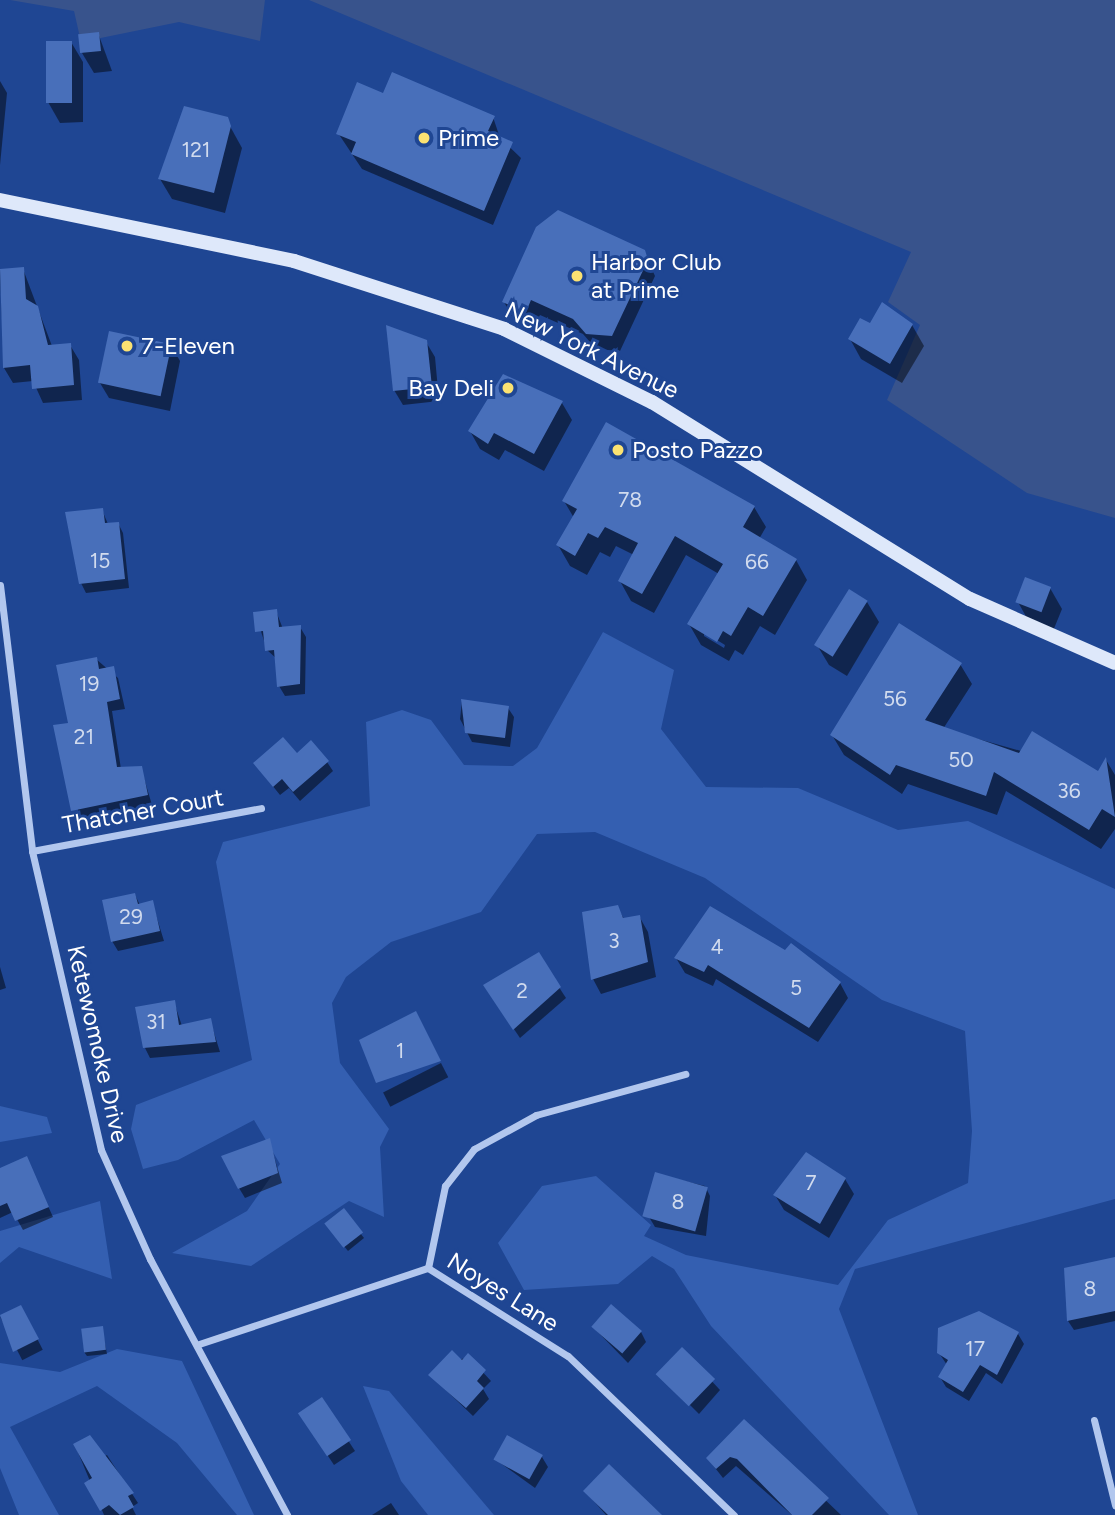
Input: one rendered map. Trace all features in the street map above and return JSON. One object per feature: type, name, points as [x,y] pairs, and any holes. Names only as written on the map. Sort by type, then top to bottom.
[{"type":"street","name":"New York Avenue","points":[[0,200],[294,261],[504,330],[652,402],[971,599],[1115,663]]},
{"type":"street","name":"Ketewomoke Drive","points":[[0,585],[32,850],[101,1150],[198,1345],[287,1515]]},
{"type":"street","points":[[1099,658],[1115,651]]},
{"type":"street","name":"Thatcher Court","points":[[32,850],[261,808]]},
{"type":"street","points":[[428,1268],[445,1186],[474,1149],[536,1115],[685,1074]]},
{"type":"street","name":"Noyes Lane","points":[[198,1345],[428,1268],[568,1356],[734,1515]]},
{"type":"street","points":[[1094,1420],[1115,1505]]},
{"type":"shaded area","points":[[10,0],[265,0],[260,41],[179,22],[81,42],[74,11]]},
{"type":"shaded area","points":[[309,0],[1115,0],[1115,518],[1027,493],[887,400],[920,325],[888,302],[911,252]]},
{"type":"shaded area","points":[[603,632],[674,670],[661,729],[706,787],[798,788],[898,830],[968,821],[1115,889],[1115,1199],[855,1269],[839,1309],[918,1515],[889,1515],[711,1326],[674,1269],[652,1256],[618,1284],[524,1290],[498,1243],[542,1186],[596,1176],[651,1225],[644,1236],[686,1255],[838,1285],[888,1220],[968,1183],[972,1131],[965,1031],[882,1000],[705,878],[595,832],[537,834],[481,912],[391,942],[346,977],[332,1003],[340,1063],[389,1129],[380,1147],[384,1217],[349,1201],[251,1266],[172,1253],[247,1211],[280,1164],[254,1120],[178,1160],[143,1169],[131,1129],[136,1105],[252,1060],[216,862],[223,842],[370,806],[366,722],[402,710],[431,720],[464,765],[513,766],[537,748]]},
{"type":"shaded area","points":[[0,1106],[47,1117],[52,1133],[0,1142]]},
{"type":"shaded area","points":[[100,1201],[112,1279],[19,1247],[0,1263],[0,1231]]},
{"type":"shaded area","points":[[117,1349],[182,1361],[254,1515],[237,1515],[177,1443],[97,1386],[10,1427],[59,1515],[19,1515],[0,1468],[0,1363],[60,1372]]},
{"type":"shaded area","points":[[363,1386],[389,1391],[494,1515],[428,1515],[401,1481]]},
{"type":"building","points":[[99,32],[101,51],[80,53],[78,34]]},
{"type":"building","points":[[46,41],[72,41],[72,103],[46,103]]},
{"type":"building","name":"Prime","points":[[392,72],[495,116],[488,131],[513,142],[484,211],[351,154],[356,142],[336,134],[357,82],[383,93]]},
{"type":"building","points":[[184,106],[228,117],[231,126],[214,193],[158,179]]},
{"type":"building","name":"Harbor Club at Prime","points":[[558,210],[645,250],[648,260],[612,336],[586,334],[573,319],[531,300],[526,312],[502,302],[536,227]]},
{"type":"building","points":[[24,267],[26,299],[38,306],[48,345],[71,343],[74,385],[32,389],[30,365],[3,368],[0,269]]},
{"type":"building","points":[[882,302],[913,324],[890,364],[848,339],[860,318],[870,323]]},
{"type":"building","points":[[386,325],[427,340],[432,387],[393,391]]},
{"type":"building","points":[[109,331],[172,344],[161,396],[98,383]]},
{"type":"building","points":[[503,374],[563,401],[534,454],[494,433],[488,444],[468,431]]},
{"type":"building","points":[[606,422],[755,506],[743,527],[797,559],[763,616],[748,607],[731,636],[723,631],[717,642],[687,624],[723,564],[675,536],[642,594],[618,581],[638,543],[605,527],[598,538],[588,533],[575,556],[556,545],[577,509],[562,501]]},
{"type":"building","points":[[103,508],[105,523],[119,522],[125,579],[79,584],[65,512]]},
{"type":"building","points":[[1025,577],[1051,587],[1041,612],[1015,602]]},
{"type":"building","points":[[849,589],[868,601],[833,657],[814,645]]},
{"type":"building","points":[[277,609],[279,627],[301,625],[300,684],[277,687],[274,650],[265,651],[263,631],[255,632],[253,612]]},
{"type":"building","points":[[899,623],[962,663],[925,720],[1019,753],[1032,731],[1098,771],[1106,757],[1115,817],[1102,809],[1089,830],[994,772],[986,796],[896,765],[890,775],[830,735]]},
{"type":"building","points":[[97,657],[99,669],[114,666],[120,699],[107,702],[117,767],[142,766],[148,795],[71,811],[53,725],[68,723],[56,665]]},
{"type":"building","points":[[461,699],[509,706],[505,738],[465,733]]},
{"type":"building","points":[[283,737],[297,753],[311,740],[329,761],[293,792],[282,779],[273,787],[253,763]]},
{"type":"building","points":[[135,893],[138,904],[153,900],[160,931],[111,942],[102,900]]},
{"type":"building","points":[[618,905],[623,918],[640,915],[648,962],[591,980],[582,912]]},
{"type":"building","points":[[710,906],[785,950],[791,943],[841,982],[809,1028],[708,965],[704,972],[674,958]]},
{"type":"building","points":[[539,952],[561,987],[513,1030],[483,985]]},
{"type":"building","points":[[175,1000],[179,1025],[211,1018],[216,1042],[143,1048],[135,1007]]},
{"type":"building","points":[[416,1011],[441,1061],[376,1083],[359,1040]]},
{"type":"building","points":[[270,1138],[278,1173],[238,1189],[221,1156]]},
{"type":"building","points":[[806,1152],[846,1178],[820,1224],[773,1195]]},
{"type":"building","points":[[27,1156],[49,1207],[15,1221],[7,1203],[0,1206],[0,1168]]},
{"type":"building","points":[[655,1172],[708,1187],[695,1231],[642,1216]]},
{"type":"building","points":[[344,1208],[363,1232],[343,1248],[324,1223]]},
{"type":"building","points":[[1115,1257],[1115,1311],[1067,1321],[1064,1268]]},
{"type":"building","points":[[611,1304],[642,1331],[622,1354],[591,1327]]},
{"type":"building","points":[[21,1305],[39,1339],[13,1352],[0,1315]]},
{"type":"building","points":[[979,1311],[1019,1332],[997,1375],[980,1365],[963,1392],[938,1377],[948,1360],[937,1353],[938,1328]]},
{"type":"building","points":[[103,1326],[106,1350],[84,1353],[81,1329]]},
{"type":"building","points":[[682,1347],[715,1379],[689,1406],[656,1374]]},
{"type":"building","points":[[452,1350],[462,1360],[468,1353],[486,1370],[477,1381],[484,1388],[466,1408],[428,1375]]},
{"type":"building","points":[[322,1397],[351,1440],[327,1456],[298,1413]]},
{"type":"building","points":[[744,1419],[829,1498],[812,1515],[792,1515],[737,1459],[730,1457],[716,1469],[706,1458]]},
{"type":"building","points":[[90,1435],[134,1493],[128,1496],[134,1507],[120,1515],[109,1505],[100,1511],[84,1483],[92,1478],[73,1444]]},
{"type":"building","points":[[507,1435],[543,1455],[529,1479],[493,1459]]},
{"type":"building","points":[[609,1464],[662,1515],[608,1515],[583,1491]]},
{"type":"place","name":"Prime","points":[[424,138]]},
{"type":"place","name":"Harbor Club at Prime","points":[[577,276]]},
{"type":"place","name":"7-Eleven","points":[[127,346]]},
{"type":"place","name":"Bay Deli","points":[[508,388]]},
{"type":"place","name":"Posto Pazzo","points":[[618,450]]}]
